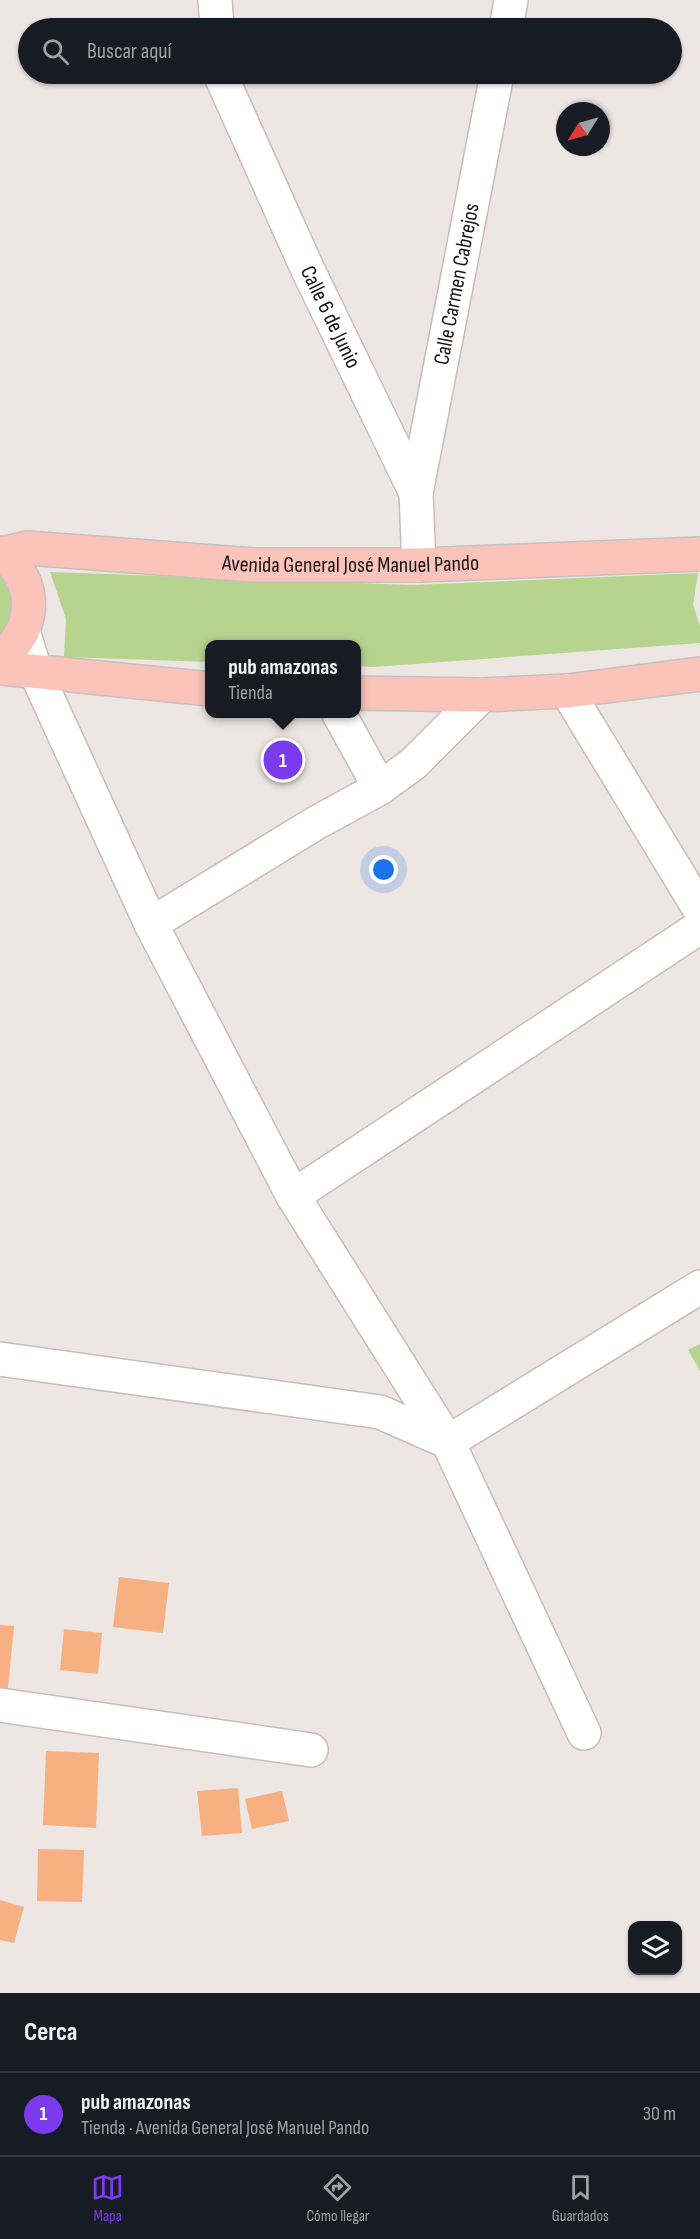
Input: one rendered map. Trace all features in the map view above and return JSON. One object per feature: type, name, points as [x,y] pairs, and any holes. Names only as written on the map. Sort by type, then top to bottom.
[{"type":"main road","name":"Avenida General José Manuel Pando","points":[[1,553],[27,548],[254,565],[418,565],[700,554]]},
{"type":"main road","points":[[0,658],[12,648],[23,631],[29,610],[24,582],[13,564],[1,553]]},
{"type":"main road","points":[[0,668],[205,689]]},
{"type":"main road","points":[[361,693],[482,695],[567,692],[700,674]]},
{"type":"street","points":[[215,0],[216,18]]},
{"type":"street","points":[[508,18],[511,0]]},
{"type":"street","name":"Calle 6 de Junio","points":[[224,84],[307,268],[416,493],[418,565]]},
{"type":"street","name":"Calle Carmen Cabrejos","points":[[416,493],[495,84]]},
{"type":"street","points":[[23,631],[36,673],[151,924],[293,1196],[448,1442],[584,1732]]},
{"type":"street","points":[[567,692],[700,910]]},
{"type":"street","points":[[151,924],[316,823],[381,788],[413,764],[456,724],[482,695]]},
{"type":"street","points":[[341,718],[381,788]]},
{"type":"street","points":[[293,1196],[700,927]]},
{"type":"street","points":[[448,1442],[700,1287]]},
{"type":"street","points":[[0,1359],[380,1412],[448,1442]]},
{"type":"street","points":[[0,1705],[311,1750]]},
{"type":"green space","points":[[0,568],[10,579],[15,612],[0,639]]},
{"type":"green space","points":[[50,572],[413,585],[698,573],[693,605],[700,626],[700,643],[373,667],[361,666],[361,640],[205,640],[205,662],[64,657],[66,619]]},
{"type":"green space","points":[[700,1344],[700,1371],[688,1350]]},
{"type":"building","points":[[119,1577],[169,1583],[163,1633],[113,1627]]},
{"type":"building","points":[[0,1625],[14,1626],[7,1698],[0,1698]]},
{"type":"building","points":[[64,1629],[102,1633],[98,1674],[60,1670]]},
{"type":"building","points":[[46,1751],[99,1753],[96,1828],[43,1825]]},
{"type":"building","points":[[238,1788],[242,1833],[202,1836],[197,1791]]},
{"type":"building","points":[[282,1791],[289,1821],[252,1829],[245,1799]]},
{"type":"building","points":[[38,1849],[84,1850],[82,1902],[37,1901]]},
{"type":"building","points":[[0,1900],[24,1907],[14,1943],[0,1940]]},
{"type":"place","name":"pub amazonas","points":[[283,760]]}]
